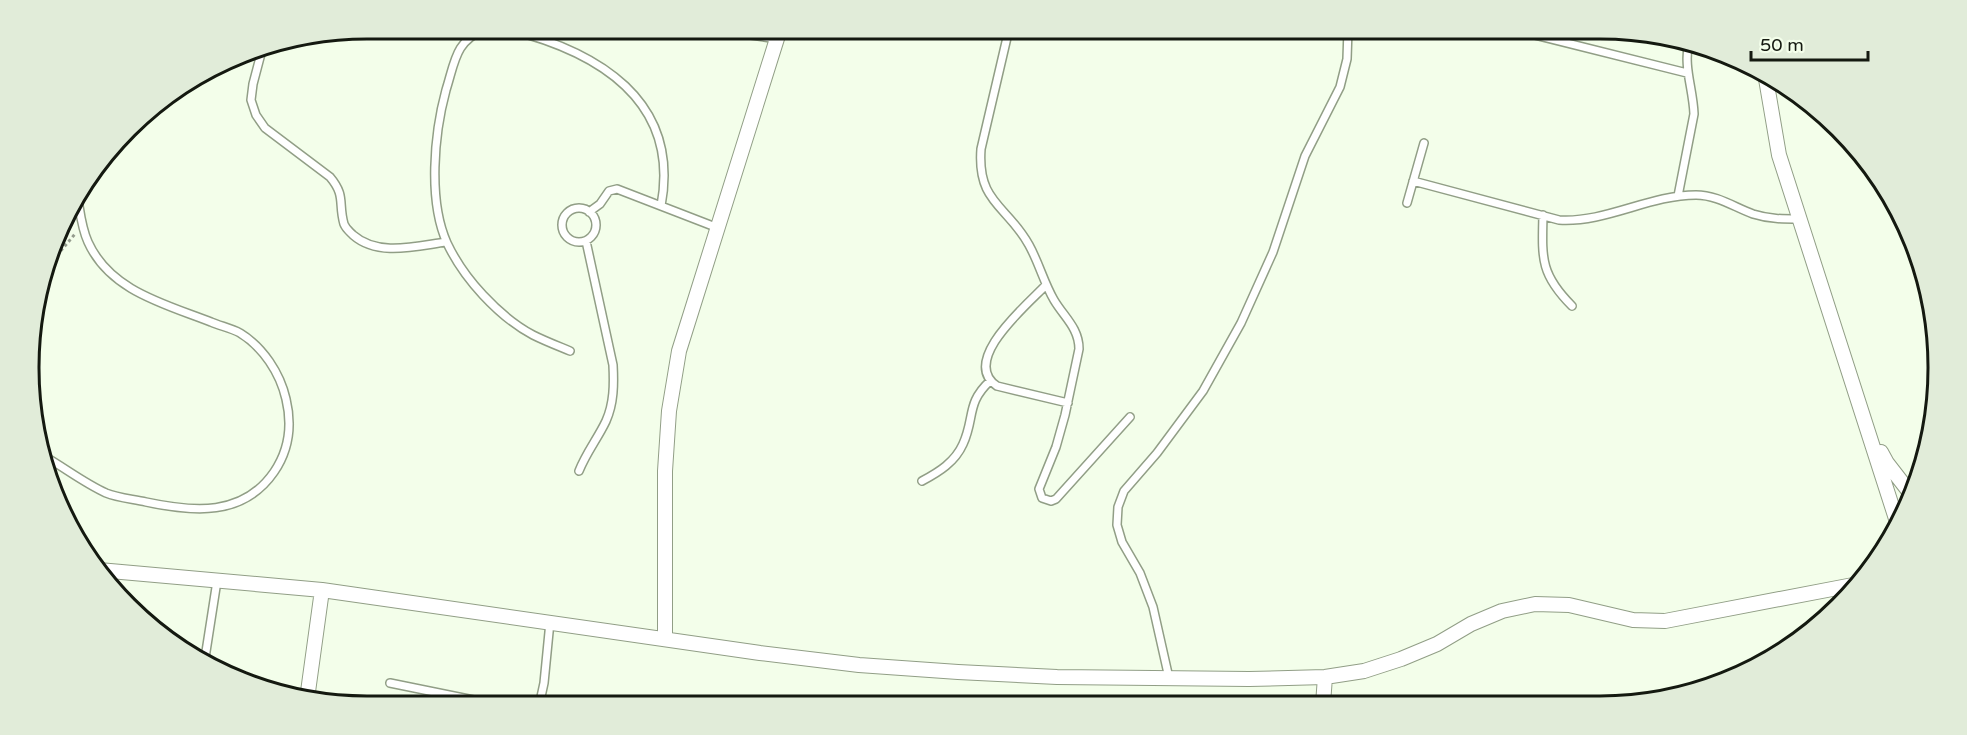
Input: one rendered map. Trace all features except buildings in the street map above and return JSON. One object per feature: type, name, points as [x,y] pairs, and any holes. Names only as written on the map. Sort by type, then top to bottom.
[{"type":"street","points":[[665,639],[665,471],[669,411],[679,351],[776,39]]},
{"type":"street","points":[[1767,85],[1779,155],[1894,513]]},
{"type":"street","points":[[1868,429],[1887,463],[1905,487]]},
{"type":"street","points":[[110,571],[322,590],[760,653],[914,669],[1057,677],[1249,679],[1324,677],[1364,670],[1401,659],[1437,644],[1471,624],[1502,611],[1535,604],[1569,605],[1633,620],[1665,621],[1844,587]]},
{"type":"street","points":[[308,691],[322,590]]},
{"type":"street","points":[[1323,696],[1324,677]]},
{"type":"lane","points":[[467,39],[460,47],[443,102],[435,168],[436,201],[446,242],[468,278],[497,310],[531,335],[570,351]]},
{"type":"lane","points":[[540,39],[578,54],[610,73],[635,94],[653,122],[663,153],[664,186],[661,206]]},
{"type":"lane","points":[[1006,39],[981,149],[980,169],[985,188],[1029,243],[1046,285],[1079,338],[1079,349],[1068,403],[1056,447],[1039,489],[1042,498],[1056,499],[1130,417]]},
{"type":"lane","points":[[1169,678],[1153,606],[1140,573],[1119,533],[1118,507],[1124,491],[1157,453],[1203,391],[1241,323],[1273,252],[1305,156],[1340,87],[1347,59],[1348,39]]},
{"type":"lane","points":[[1554,39],[1686,73]]},
{"type":"lane","points":[[1678,196],[1694,114],[1694,100],[1686,73],[1687,51]]},
{"type":"lane","points":[[260,57],[251,100],[256,115],[265,128],[330,177],[339,187],[345,228],[361,242],[383,249],[446,242]]},
{"type":"lane","points":[[1407,203],[1424,143]]},
{"type":"lane","points":[[1413,181],[1559,220],[1576,221],[1678,196],[1698,195],[1718,198],[1767,218],[1799,219]]},
{"type":"lane","points":[[589,212],[600,204],[605,194],[613,189],[718,228]]},
{"type":"lane","points":[[583,209],[593,216],[596,227],[586,241],[569,239],[565,235],[562,224],[564,218],[572,210],[583,209]]},
{"type":"lane","points":[[53,461],[86,483],[109,494],[171,507],[222,508],[246,499],[267,483],[278,466],[288,441],[290,415],[286,396],[278,374],[260,349],[240,333],[143,296],[125,285],[96,256],[82,226],[79,210]]},
{"type":"lane","points":[[1543,215],[1542,247],[1546,269],[1556,290],[1572,306]]},
{"type":"lane","points":[[579,471],[586,454],[606,422],[614,385],[613,365],[586,241]]},
{"type":"lane","points":[[1046,285],[1009,323],[992,346],[985,367],[986,375],[990,381],[1005,388],[1068,403]]},
{"type":"lane","points":[[922,481],[939,472],[963,445],[975,398],[990,381]]},
{"type":"lane","points":[[203,652],[217,581]]},
{"type":"lane","points":[[541,696],[550,622]]},
{"type":"lane","points":[[390,683],[454,696]]},
{"type":"path","points":[[60,252],[82,226]]}]
